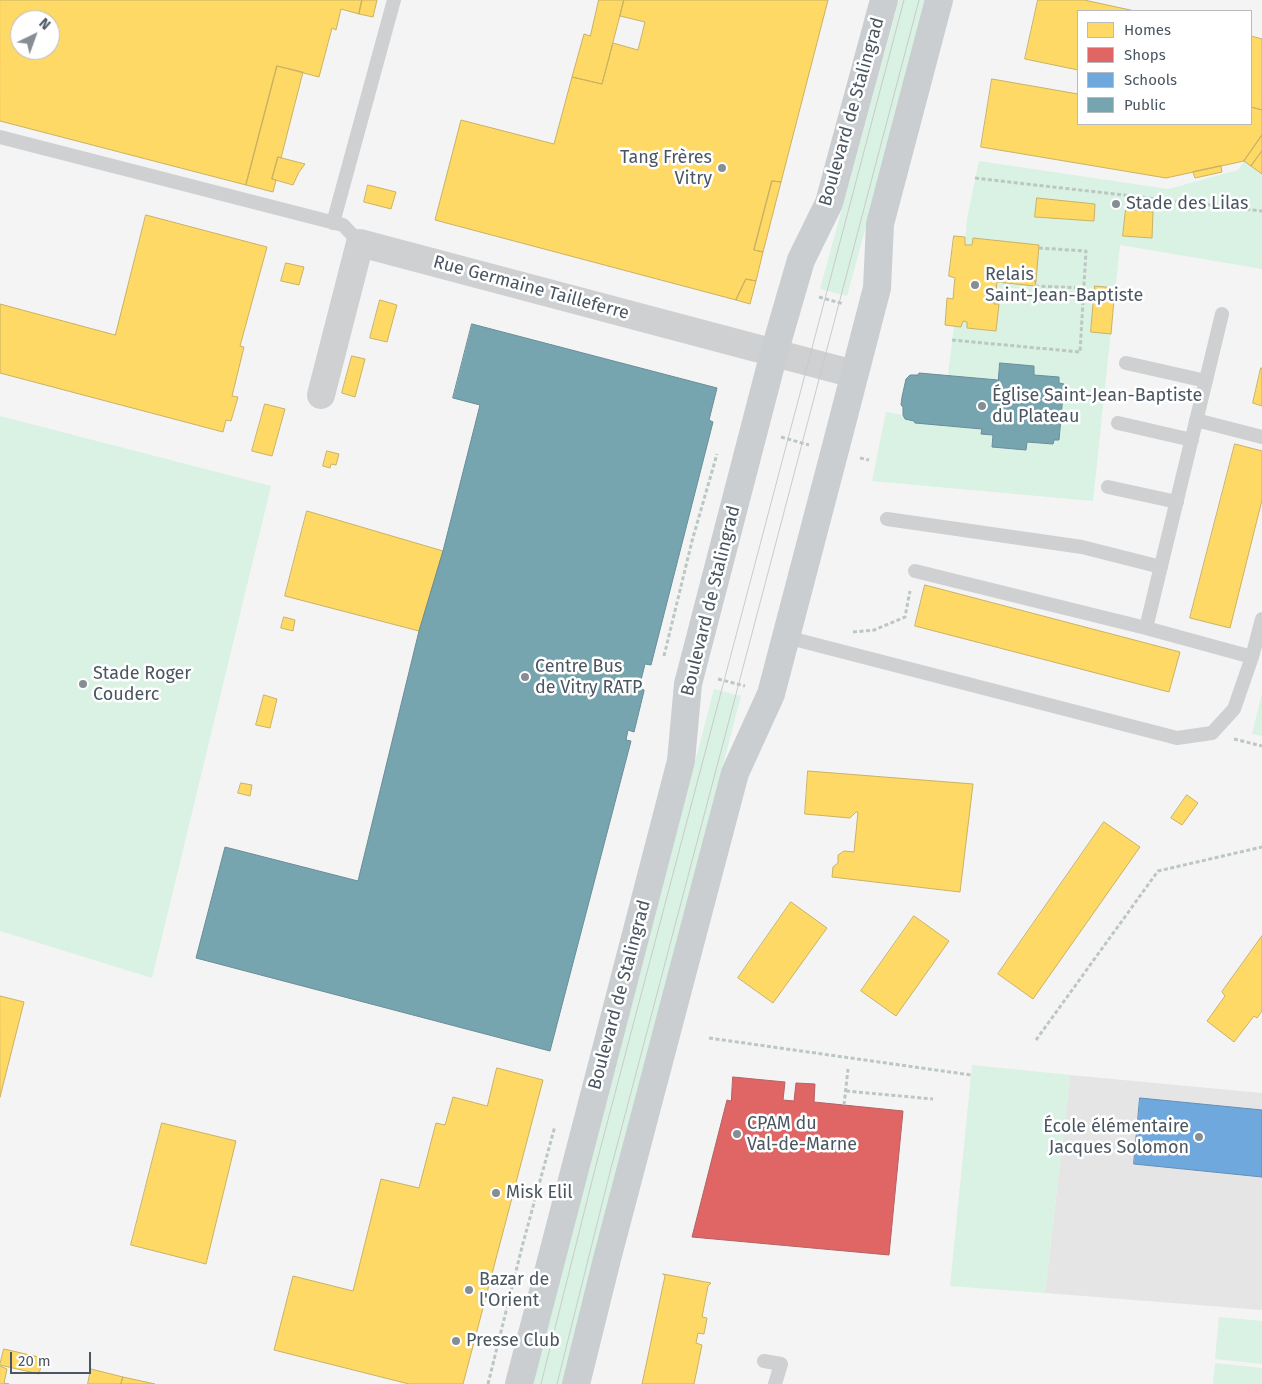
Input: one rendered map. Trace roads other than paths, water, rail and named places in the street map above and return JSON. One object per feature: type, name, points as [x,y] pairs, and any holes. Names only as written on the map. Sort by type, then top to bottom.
[{"type":"main road","name":"Boulevard de Stalingrad","points":[[519,1384],[681,761],[688,684],[774,353],[801,260],[829,203],[884,0]]},
{"type":"main road","points":[[576,1384],[734,773],[771,694],[786,637],[877,288],[880,224],[939,0]]},
{"type":"street","name":"Rue Germaine Tailleferre","points":[[360,242],[854,374]]},
{"type":"street","points":[[321,395],[360,242]]},
{"type":"lane","points":[[333,223],[394,0]]},
{"type":"lane","points":[[0,137],[343,225],[360,242]]},
{"type":"lane","points":[[1146,628],[1222,314]]},
{"type":"lane","points":[[1126,363],[1206,381]]},
{"type":"lane","points":[[1196,420],[1262,437]]},
{"type":"lane","points":[[1118,423],[1192,440]]},
{"type":"lane","points":[[1108,486],[1177,502]]},
{"type":"lane","points":[[887,520],[1082,548],[1161,567]]},
{"type":"lane","points":[[914,570],[1146,628],[1252,657]]},
{"type":"lane","points":[[786,637],[1177,738],[1212,733],[1234,709],[1252,657],[1262,619]]},
{"type":"lane","points":[[764,1361],[781,1364],[775,1384]]},
{"type":"tram line","points":[[541,1384],[595,1169],[904,0]]},
{"type":"tram line","points":[[557,1384],[610,1172],[919,0]]},
{"type":"place","name":"Tang Frères Vitry","points":[[722,168]]},
{"type":"place","name":"Stade des Lilas","points":[[1116,204]]},
{"type":"place","name":"Relais Saint-Jean-Baptiste","points":[[975,285]]},
{"type":"place","name":"Église Saint-Jean-Baptiste du Plateau","points":[[982,406]]},
{"type":"place","name":"Centre Bus de Vitry RATP","points":[[525,677]]},
{"type":"place","name":"Stade Roger Couderc","points":[[83,684]]},
{"type":"place","name":"CPAM du Val-de-Marne","points":[[737,1134]]},
{"type":"place","name":"École élémentaire Jacques Solomon","points":[[1199,1137]]},
{"type":"place","name":"Misk Elil","points":[[496,1193]]},
{"type":"place","name":"Bazar de l'Orient","points":[[469,1290]]},
{"type":"place","name":"Presse Club","points":[[456,1341]]}]
